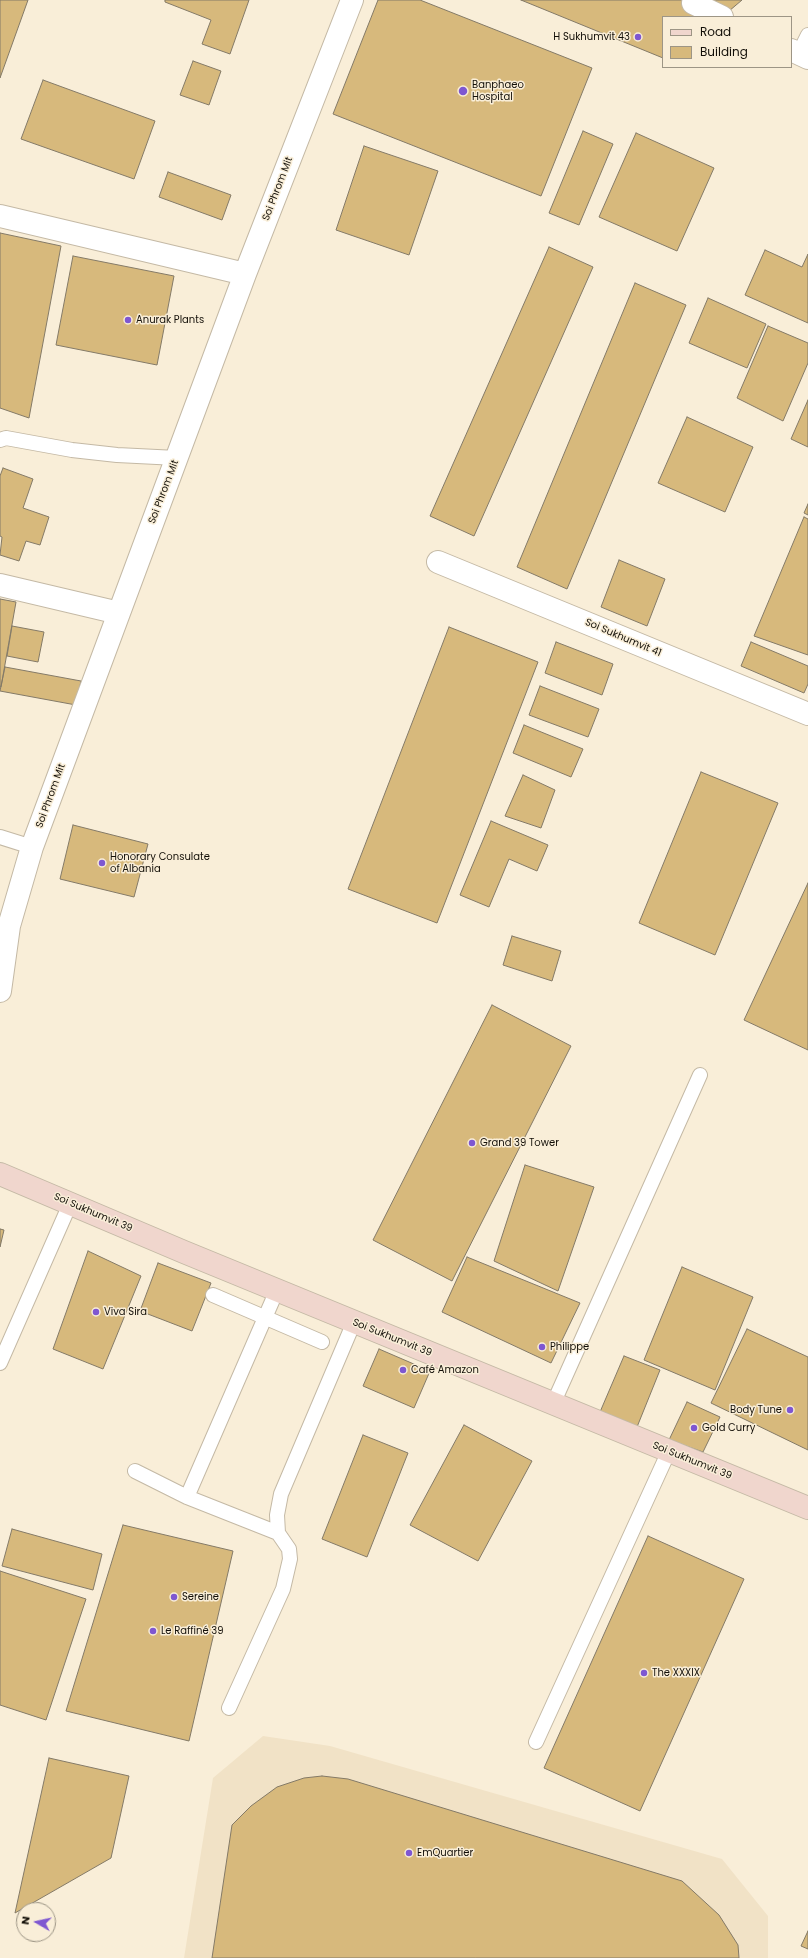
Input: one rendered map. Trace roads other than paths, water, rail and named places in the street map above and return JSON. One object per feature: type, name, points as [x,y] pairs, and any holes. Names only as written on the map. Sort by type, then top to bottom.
[{"type":"street","name":"Soi Phrom Mit","points":[[0,991],[9,926],[32,847],[246,274],[352,0]]},
{"type":"street","points":[[693,4],[720,16]]},
{"type":"street","points":[[0,216],[246,274]]},
{"type":"street","name":"Soi Sukhumvit 41","points":[[438,562],[808,714]]},
{"type":"street","points":[[0,585],[119,613]]},
{"type":"street","name":"Soi Sukhumvit 39","points":[[0,1174],[354,1322],[808,1508]]},
{"type":"lane","points":[[0,440],[6,438],[72,450],[117,455],[177,458]]},
{"type":"lane","points":[[0,837],[32,847]]},
{"type":"lane","points":[[553,1404],[700,1075]]},
{"type":"lane","points":[[0,1362],[70,1204]]},
{"type":"lane","points":[[187,1497],[277,1290]]},
{"type":"lane","points":[[213,1295],[322,1342]]},
{"type":"lane","points":[[229,1708],[284,1589],[290,1559],[289,1549],[278,1533],[276,1515],[281,1494],[354,1322]]},
{"type":"lane","points":[[536,1742],[669,1451]]},
{"type":"lane","points":[[135,1471],[187,1497],[278,1533]]},
{"type":"place","name":"H Sukhumvit 43","points":[[638,37]]},
{"type":"place","name":"Banphaeo Hospital","points":[[463,91]]},
{"type":"place","name":"Anurak Plants","points":[[128,320]]},
{"type":"place","name":"Honorary Consulate of Albania","points":[[102,863]]},
{"type":"place","name":"Grand 39 Tower","points":[[472,1143]]},
{"type":"place","name":"Viva Sira","points":[[96,1312]]},
{"type":"place","name":"Philippe","points":[[542,1347]]},
{"type":"place","name":"Café Amazon","points":[[403,1370]]},
{"type":"place","name":"Body Tune","points":[[790,1410]]},
{"type":"place","name":"Gold Curry","points":[[694,1428]]},
{"type":"place","name":"Sereine","points":[[174,1597]]},
{"type":"place","name":"Le Raffiné 39","points":[[153,1631]]},
{"type":"place","name":"The XXXIX","points":[[644,1673]]},
{"type":"place","name":"EmQuartier","points":[[409,1853]]}]
